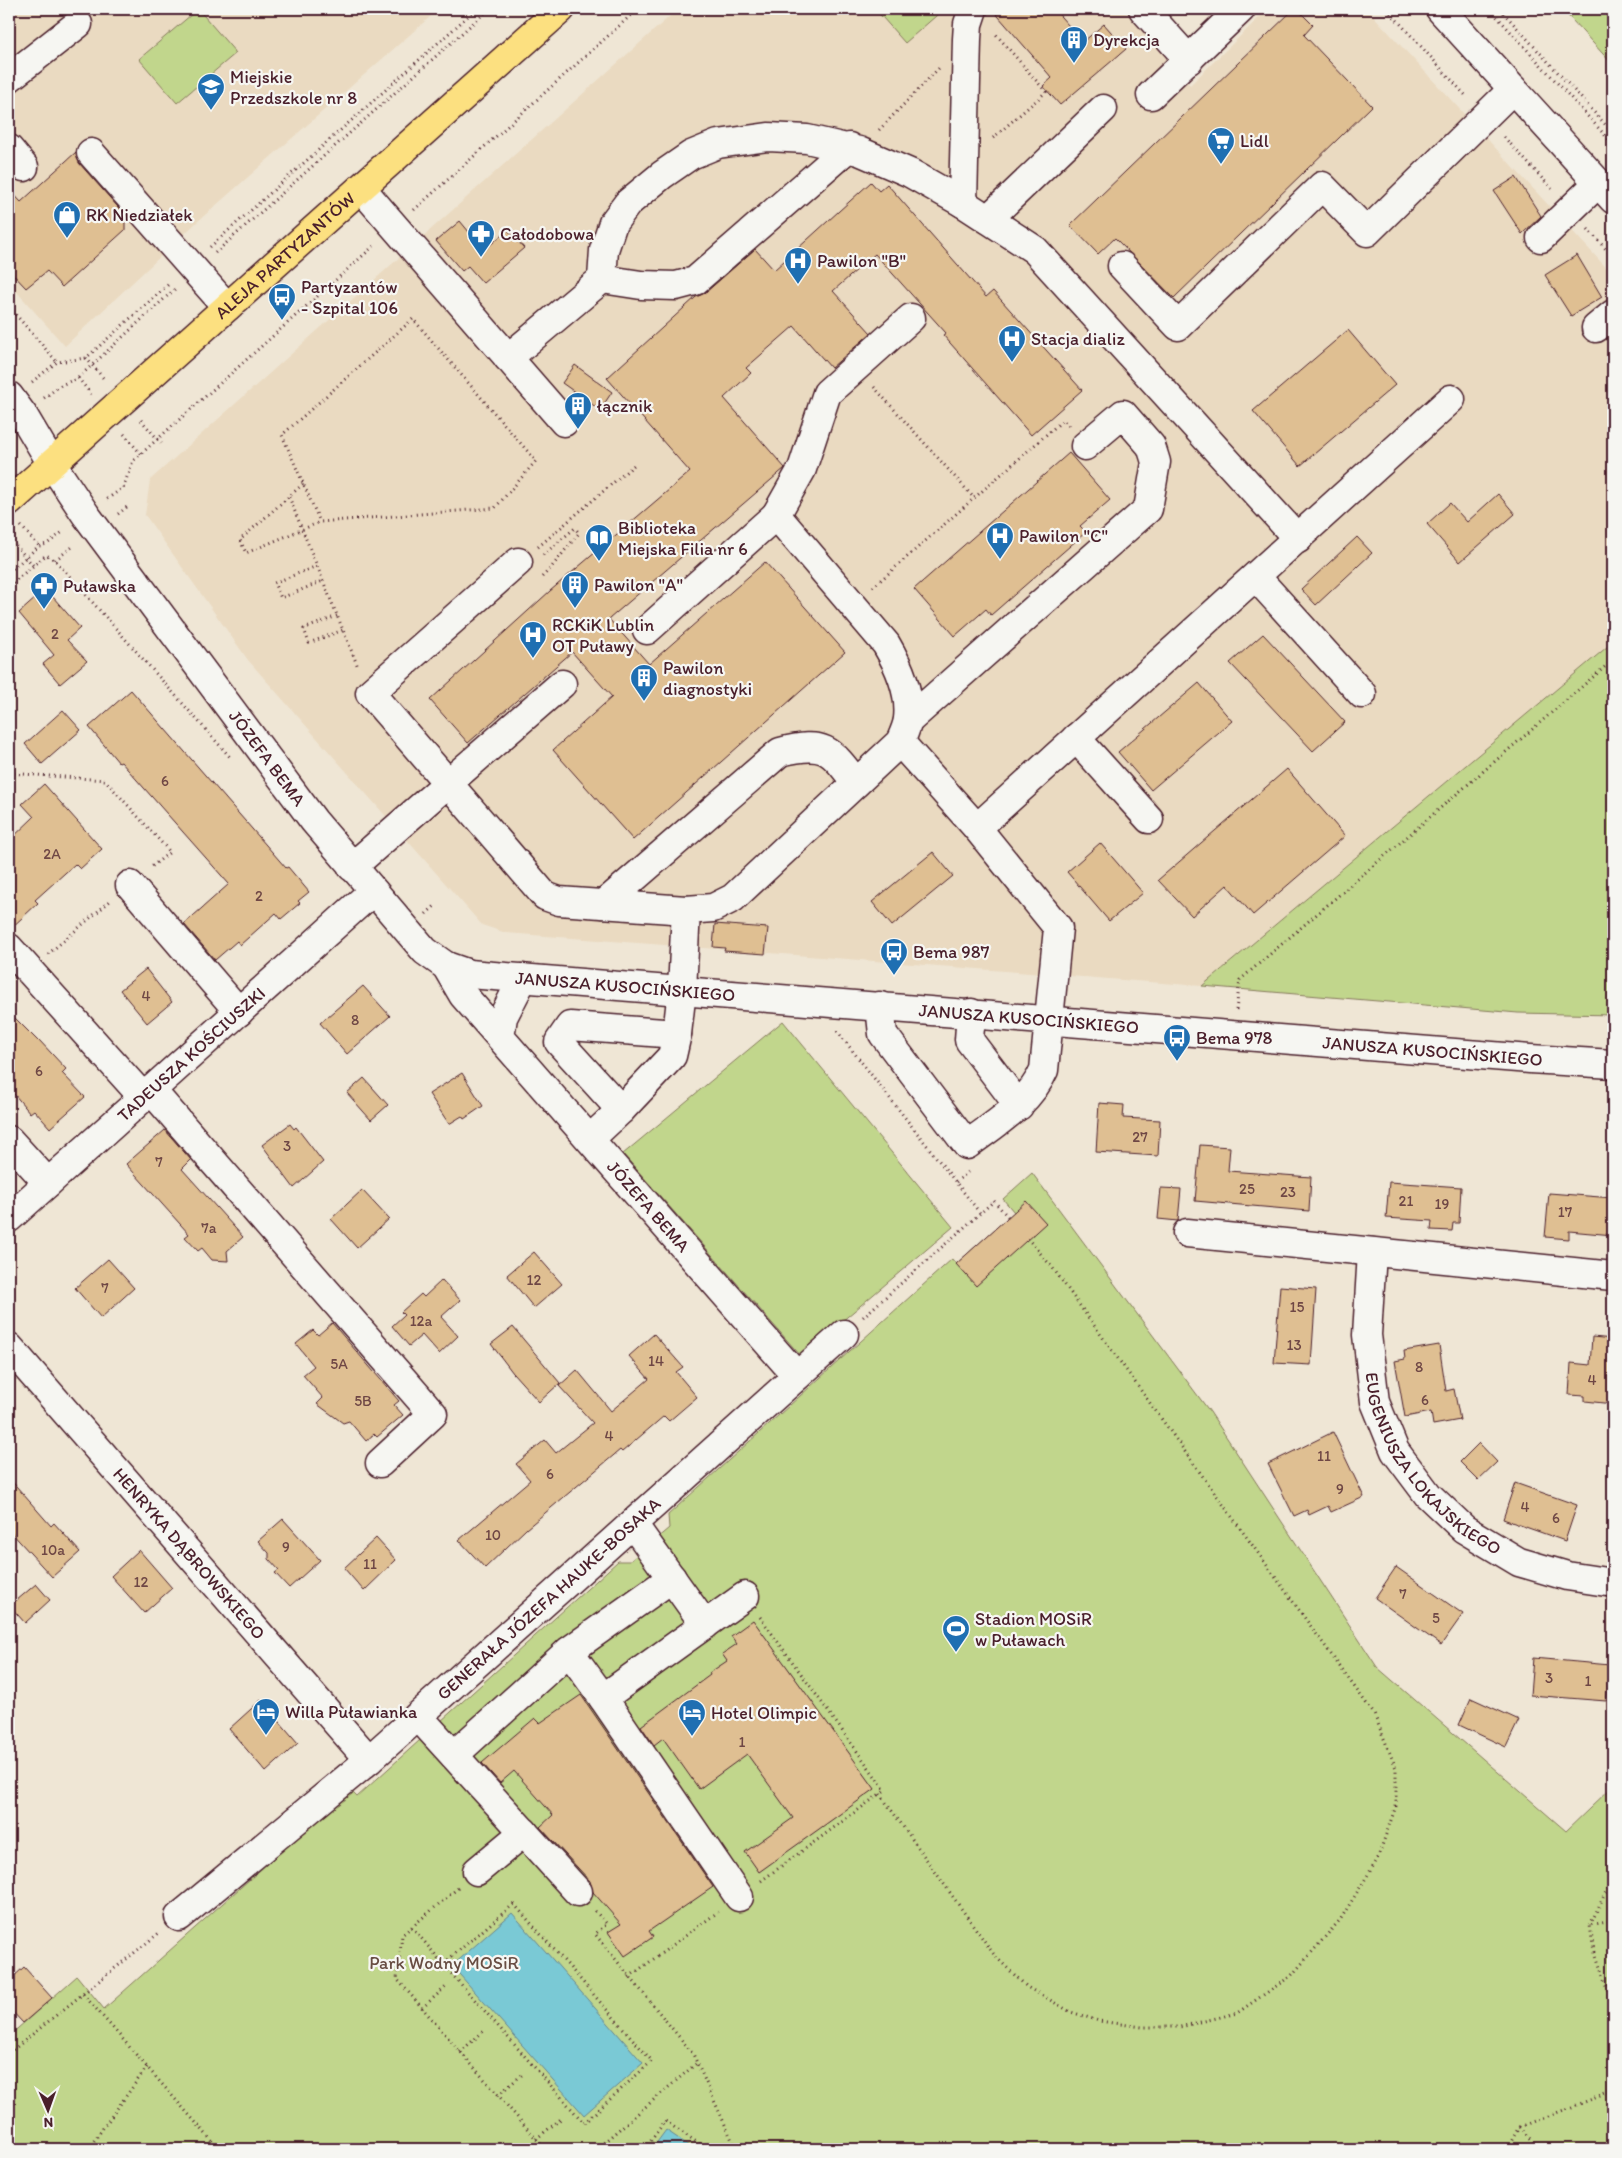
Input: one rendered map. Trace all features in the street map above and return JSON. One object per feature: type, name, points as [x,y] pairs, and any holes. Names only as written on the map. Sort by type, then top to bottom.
[{"type":"main road","name":"ALEJA PARTYZANTÓW","points":[[15,514],[52,464],[561,9]]},
{"type":"street","points":[[963,203],[967,39],[968,24],[973,9]]},
{"type":"street","points":[[1143,9],[1189,60]]},
{"type":"street","points":[[1151,95],[1241,9]]},
{"type":"street","points":[[1440,9],[1606,191],[1541,238]]},
{"type":"street","points":[[9,78],[78,24]]},
{"type":"street","points":[[1122,266],[1178,326],[1322,186],[1367,232],[1512,88]]},
{"type":"street","points":[[988,219],[1103,108]]},
{"type":"street","points":[[508,358],[602,278],[604,250],[613,224],[628,203],[662,175],[692,155],[718,144],[768,136],[807,139],[854,149],[910,173],[963,203],[1035,250],[1298,539]]},
{"type":"street","points":[[602,278],[642,285],[676,286],[695,280],[854,149]]},
{"type":"street","points":[[91,153],[227,308]]},
{"type":"street","points":[[361,188],[564,422]]},
{"type":"street","points":[[647,630],[776,515],[802,469],[827,393],[911,318]]},
{"type":"street","points":[[977,828],[1451,399]]},
{"type":"street","name":"JÓZEFA BEMA","points":[[16,406],[86,515],[253,742],[314,821],[425,951],[446,966],[463,994],[798,1376]]},
{"type":"street","points":[[518,562],[370,693],[545,896],[559,901],[686,910],[713,908],[733,898],[856,783],[904,731],[1148,509],[1156,462],[1151,446],[1122,414],[1085,446]]},
{"type":"street","points":[[776,515],[886,644],[898,664],[908,704],[904,731],[977,828],[1058,928],[1051,1020],[1044,1070],[1038,1086],[1019,1106],[967,1145],[883,1034],[880,1006]]},
{"type":"street","points":[[1256,577],[1362,694]]},
{"type":"street","points":[[352,867],[562,684]]},
{"type":"street","points":[[1076,738],[1149,819]]},
{"type":"street","points":[[604,904],[780,752],[804,746],[826,749],[841,763],[856,783]]},
{"type":"street","points":[[130,885],[239,1012]]},
{"type":"street","name":"TADEUSZA KOŚCIUSZKI","points":[[9,1218],[373,891]]},
{"type":"street","points":[[590,1140],[672,1056],[677,1034],[682,990],[686,910]]},
{"type":"street","points":[[9,948],[147,1094],[433,1414],[380,1463]]},
{"type":"street","name":"JANUSZA KUSOCIŃSKIEGO","points":[[446,966],[469,974],[1530,1059],[1613,1064]]},
{"type":"street","points":[[500,1037],[503,1017],[523,978]]},
{"type":"street","points":[[971,1013],[970,1040],[1019,1106]]},
{"type":"street","points":[[621,1110],[559,1042],[570,1026],[677,1034]]},
{"type":"street","points":[[9,1140],[48,1183]]},
{"type":"street","points":[[1187,1233],[1613,1276]]},
{"type":"street","name":"EUGENIUSZA LOKAJSKIEGO","points":[[1372,1252],[1366,1335],[1375,1402],[1395,1451],[1428,1495],[1464,1529],[1518,1562],[1567,1576],[1613,1583]]},
{"type":"street","name":"GENERAŁA JÓZEFA HAUKE-BOSAKA","points":[[179,1917],[369,1760],[844,1334]]},
{"type":"street","name":"HENRYKA DĄBROWSKIEGO","points":[[9,1348],[369,1760]]},
{"type":"street","points":[[633,1524],[705,1625]]},
{"type":"street","points":[[454,1755],[568,1651],[672,1578]]},
{"type":"street","points":[[604,1698],[745,1596]]},
{"type":"street","points":[[568,1651],[604,1698],[739,1896]]},
{"type":"street","points":[[418,1716],[578,1892]]},
{"type":"street","points":[[477,1871],[524,1832]]},
{"type":"path","points":[[16,406],[78,378],[192,268],[476,9]]},
{"type":"path","points":[[9,307],[56,362],[86,358],[192,268],[488,9]]},
{"type":"path","points":[[9,572],[39,546],[47,544],[124,488],[133,461],[638,9]]},
{"type":"path","points":[[1490,9],[1613,144]]},
{"type":"path","points":[[1500,9],[1613,133]]},
{"type":"path","points":[[964,163],[1046,92],[994,31]]},
{"type":"path","points":[[854,149],[967,39]]},
{"type":"path","points":[[304,484],[240,540],[246,553],[320,522],[495,508],[536,461],[413,320],[282,435],[304,484],[320,522]]},
{"type":"path","points":[[856,367],[974,498]]},
{"type":"path","points":[[853,605],[1063,420],[1085,446]]},
{"type":"path","points":[[550,569],[579,533],[575,528],[542,556],[536,549],[634,465]]},
{"type":"path","points":[[289,497],[370,693]]},
{"type":"path","points":[[15,514],[39,546]]},
{"type":"path","points":[[9,538],[33,565]]},
{"type":"path","points":[[9,586],[46,555],[56,560],[232,760]]},
{"type":"path","points":[[317,566],[274,583],[281,598],[323,581]]},
{"type":"path","points":[[337,616],[304,629],[309,643],[343,630]]},
{"type":"path","points":[[1234,1035],[1240,980],[1613,660]]},
{"type":"path","points":[[9,773],[105,780],[170,852],[28,970]]},
{"type":"path","points":[[836,1030],[980,1213]]},
{"type":"path","points":[[844,1334],[994,1201],[1008,1217]]},
{"type":"path","points":[[745,1596],[886,1790],[880,1794],[995,1956],[1027,1987],[1071,2012],[1099,2022],[1142,2028],[1180,2028],[1237,2013],[1291,1976],[1340,1920],[1377,1860],[1396,1806],[1396,1768],[1374,1714],[1052,1267],[1028,1239]]},
{"type":"path","points":[[477,1871],[402,1935],[397,1978],[545,2149]]},
{"type":"path","points":[[1613,1877],[1590,1924],[1593,1946],[1613,2007]]},
{"type":"path","points":[[578,1892],[607,1924],[595,1934],[693,2054],[736,2149]]},
{"type":"path","points":[[412,1927],[443,1964],[584,2123],[652,2061],[514,1904],[443,1964]]},
{"type":"path","points":[[9,2053],[179,1917]]},
{"type":"path","points":[[1590,1924],[1613,1921]]},
{"type":"path","points":[[422,2008],[447,1986]]},
{"type":"path","points":[[83,1994],[219,2149]]},
{"type":"path","points":[[460,2052],[485,2030]]},
{"type":"path","points":[[596,2149],[697,2063]]},
{"type":"path","points":[[88,2149],[147,2067]]},
{"type":"path","points":[[498,2095],[524,2074]]},
{"type":"path","points":[[1508,2149],[1520,2127],[1613,2091]]},
{"type":"path","points":[[536,2139],[562,2118]]},
{"type":"path","points":[[645,2149],[664,2121],[707,2149]]},
{"type":"path","points":[[1520,2127],[1537,2149]]},
{"type":"shaded area","points":[[9,9],[439,9],[197,222],[65,346],[9,283]]},
{"type":"shaded area","points":[[678,9],[1123,9],[1190,85],[1268,9],[1367,9],[1613,275],[1613,642],[1202,986],[506,933],[482,925],[248,660],[145,515],[150,480]]},
{"type":"green space","points":[[198,9],[236,53],[177,103],[139,59]]},
{"type":"green space","points":[[875,9],[944,9],[905,43]]},
{"type":"green space","points":[[1562,9],[1613,9],[1613,65]]},
{"type":"green space","points":[[1613,642],[1613,1015],[1518,1013],[1202,986]]},
{"type":"green space","points":[[783,1021],[953,1227],[801,1356],[623,1154]]},
{"type":"green space","name":"Stadion MOSiR w Puławach","points":[[1032,1173],[1210,1412],[1377,1667],[1566,1831],[1613,1786],[1613,2149],[9,2149],[9,2036],[77,1976],[104,2009],[350,1790],[357,1797],[618,1561],[630,1561],[669,1528],[668,1515],[952,1259],[956,1264],[1014,1212],[1003,1199]]},
{"type":"water","points":[[512,1913],[643,2063],[584,2115],[452,1966]]},
{"type":"water","points":[[666,2130],[694,2149],[652,2149]]},
{"type":"building","name":"Dyrekcja","points":[[992,9],[1054,9],[1083,42],[1104,24],[1126,49],[1060,105],[1043,86],[1052,78]]},
{"type":"building","name":"Lidl","points":[[1294,9],[1297,9],[1313,25],[1304,35],[1372,106],[1174,298],[1115,238],[1098,254],[1070,225]]},
{"type":"building","points":[[76,152],[79,163],[125,215],[125,230],[62,287],[47,271],[26,288],[9,270],[9,189],[21,202]]},
{"type":"building","points":[[1516,177],[1541,216],[1522,234],[1494,191]]},
{"type":"building","points":[[871,182],[879,191],[887,184],[986,297],[993,291],[1082,390],[1031,435],[943,335],[946,333],[875,254],[833,291],[871,333],[831,368],[794,326],[746,368],[751,373],[724,398],[785,468],[609,619],[649,664],[765,562],[845,652],[633,840],[553,750],[612,697],[572,652],[468,743],[430,700],[550,591],[690,472],[607,378],[696,297],[705,293],[755,249],[774,270]]},
{"type":"building","name":"Całodobowa","points":[[460,221],[484,250],[508,230],[524,248],[483,283],[468,266],[462,271],[436,241]]},
{"type":"building","points":[[1577,255],[1602,297],[1571,316],[1545,275]]},
{"type":"building","points":[[1348,330],[1395,385],[1300,466],[1253,411]]},
{"type":"building","points":[[575,365],[612,392],[600,410],[562,383]]},
{"type":"building","name":"Pawilon \"C\"","points":[[1069,453],[1110,500],[1080,526],[1086,532],[991,615],[986,609],[955,636],[914,589]]},
{"type":"building","points":[[1498,494],[1515,514],[1460,562],[1427,524],[1450,503],[1467,522]]},
{"type":"building","points":[[1357,537],[1372,553],[1316,605],[1301,589]]},
{"type":"building","points":[[46,589],[80,628],[67,640],[87,661],[60,684],[43,664],[54,655],[19,613]]},
{"type":"building","points":[[1263,634],[1345,722],[1313,751],[1230,663]]},
{"type":"building","points":[[1199,683],[1232,721],[1151,790],[1118,752]]},
{"type":"building","points":[[131,690],[309,892],[298,901],[300,903],[281,919],[276,913],[240,945],[237,941],[215,960],[184,924],[229,884],[121,762],[119,763],[89,727]]},
{"type":"building","points":[[63,710],[81,730],[42,764],[25,744]]},
{"type":"building","points":[[1287,769],[1345,836],[1253,915],[1227,885],[1192,916],[1158,880]]},
{"type":"building","points":[[44,784],[102,849],[80,869],[75,864],[35,900],[38,903],[9,930],[9,841],[34,817],[22,804]]},
{"type":"building","points":[[1100,843],[1143,893],[1109,921],[1067,872]]},
{"type":"building","points":[[933,852],[953,876],[892,926],[872,902]]},
{"type":"building","points":[[715,924],[768,928],[765,954],[724,951],[725,948],[713,947]]},
{"type":"building","points":[[146,969],[172,1002],[147,1023],[120,990]]},
{"type":"building","points":[[363,986],[390,1016],[347,1054],[320,1023]]},
{"type":"building","points":[[9,1012],[66,1069],[62,1073],[85,1097],[50,1128],[34,1110],[30,1113],[9,1088]]},
{"type":"building","points":[[462,1073],[483,1106],[464,1119],[462,1116],[449,1124],[429,1094]]},
{"type":"building","points":[[364,1078],[388,1105],[371,1120],[347,1093]]},
{"type":"building","points":[[1099,1103],[1124,1105],[1123,1118],[1160,1120],[1158,1156],[1096,1152]]},
{"type":"building","points":[[290,1124],[294,1129],[296,1127],[323,1162],[294,1188],[262,1145]]},
{"type":"building","points":[[165,1130],[191,1160],[182,1169],[243,1237],[227,1251],[228,1261],[212,1260],[202,1248],[198,1251],[185,1237],[189,1234],[126,1164]]},
{"type":"building","points":[[1200,1145],[1230,1147],[1228,1171],[1311,1177],[1309,1211],[1195,1201]]},
{"type":"building","points":[[1389,1182],[1461,1187],[1459,1223],[1453,1223],[1452,1231],[1431,1230],[1432,1221],[1386,1218]]},
{"type":"building","points":[[1161,1188],[1181,1189],[1178,1221],[1158,1219]]},
{"type":"building","points":[[362,1190],[389,1219],[357,1248],[331,1219]]},
{"type":"building","points":[[1549,1193],[1613,1198],[1613,1235],[1569,1231],[1569,1239],[1545,1237]]},
{"type":"building","points":[[1026,1201],[1046,1223],[976,1286],[956,1264]]},
{"type":"building","points":[[534,1252],[562,1284],[534,1308],[507,1275]]},
{"type":"building","points":[[108,1259],[134,1288],[101,1318],[75,1288]]},
{"type":"building","points":[[442,1280],[460,1300],[441,1317],[458,1336],[439,1354],[422,1335],[409,1346],[392,1326],[404,1315],[401,1312],[421,1294],[424,1297]]},
{"type":"building","points":[[1280,1286],[1316,1289],[1311,1365],[1274,1363]]},
{"type":"building","points":[[332,1323],[399,1401],[394,1405],[403,1415],[377,1437],[374,1434],[366,1441],[349,1421],[343,1423],[317,1404],[323,1398],[303,1375],[314,1366],[296,1344],[313,1330],[318,1335]]},
{"type":"building","points":[[513,1327],[560,1383],[539,1402],[513,1373],[491,1344]]},
{"type":"building","points":[[654,1334],[683,1367],[676,1372],[697,1397],[669,1421],[664,1416],[622,1452],[620,1450],[526,1529],[485,1568],[459,1540],[530,1480],[516,1464],[545,1440],[556,1453],[593,1423],[559,1386],[577,1370],[611,1411],[649,1379],[629,1356]]},
{"type":"building","points":[[1592,1337],[1613,1339],[1613,1404],[1585,1401],[1585,1396],[1569,1395],[1571,1363],[1590,1365]]},
{"type":"building","points":[[1439,1345],[1446,1391],[1454,1389],[1460,1420],[1433,1425],[1431,1412],[1405,1417],[1395,1361],[1405,1359],[1404,1351]]},
{"type":"building","points":[[1333,1432],[1364,1497],[1331,1512],[1328,1506],[1309,1515],[1307,1510],[1294,1516],[1268,1464]]},
{"type":"building","points":[[1479,1443],[1497,1462],[1478,1480],[1460,1462]]},
{"type":"building","points":[[9,1478],[51,1526],[54,1523],[80,1552],[52,1577],[9,1530]]},
{"type":"building","points":[[1515,1483],[1577,1505],[1565,1541],[1503,1519]]},
{"type":"building","points":[[283,1519],[320,1560],[289,1588],[275,1573],[279,1570],[269,1559],[269,1553],[258,1541]]},
{"type":"building","points":[[376,1538],[396,1560],[364,1591],[344,1568]]},
{"type":"building","points":[[139,1550],[172,1588],[144,1613],[111,1576]]},
{"type":"building","points":[[1396,1567],[1463,1614],[1441,1645],[1375,1598]]},
{"type":"building","points":[[36,1584],[50,1600],[25,1623],[10,1606]]},
{"type":"building","points":[[753,1620],[875,1789],[759,1872],[745,1852],[793,1818],[747,1754],[699,1789],[663,1738],[654,1745],[641,1726],[727,1661],[722,1654],[737,1644],[731,1636]]},
{"type":"building","points":[[1533,1658],[1610,1665],[1606,1701],[1530,1695]]},
{"type":"building","points":[[581,1695],[713,1887],[649,1931],[653,1937],[625,1956],[608,1932],[621,1924],[593,1892],[590,1881],[540,1827],[553,1815],[514,1771],[500,1783],[482,1763],[535,1718],[540,1723]]},
{"type":"building","points":[[1471,1698],[1519,1720],[1506,1747],[1459,1725]]},
{"type":"building","points":[[261,1700],[298,1743],[266,1772],[229,1729]]},
{"type":"building","points":[[24,1967],[52,1998],[23,2023],[9,2008],[9,1981]]},
{"type":"place","name":"Dyrekcja","points":[[1074,64]]},
{"type":"place","name":"Miejskie Przedszkole nr 8","points":[[211,111]]},
{"type":"place","name":"Lidl","points":[[1221,165]]},
{"type":"place","name":"RK Niedziałek","points":[[67,239]]},
{"type":"place","name":"Całodobowa","points":[[481,258]]},
{"type":"place","name":"Pawilon \"B\"","points":[[798,285]]},
{"type":"place","name":"Partyzantów - Szpital 106","points":[[282,321]]},
{"type":"place","name":"Stacja dializ","points":[[1012,363]]},
{"type":"place","name":"łącznik","points":[[578,430]]},
{"type":"place","name":"Pawilon \"C\"","points":[[1000,560]]},
{"type":"place","name":"Biblioteka Miejska Filia nr 6","points":[[599,562]]},
{"type":"place","name":"Pawilon \"A\"","points":[[575,609]]},
{"type":"place","name":"Puławska","points":[[44,610]]},
{"type":"place","name":"RCKiK Lublin OT Puławy","points":[[533,659]]},
{"type":"place","name":"Pawilon diagnostyki","points":[[644,702]]},
{"type":"place","name":"Bema 987","points":[[894,976]]},
{"type":"place","name":"Bema 978","points":[[1177,1062]]},
{"type":"place","name":"Stadion MOSiR w Puławach","points":[[956,1653]]},
{"type":"place","name":"Willa Puławianka","points":[[266,1736]]},
{"type":"place","name":"Hotel Olimpic","points":[[692,1737]]},
{"type":"park label","name":"Park Wodny MOSiR","points":[[444,1963]]}]
